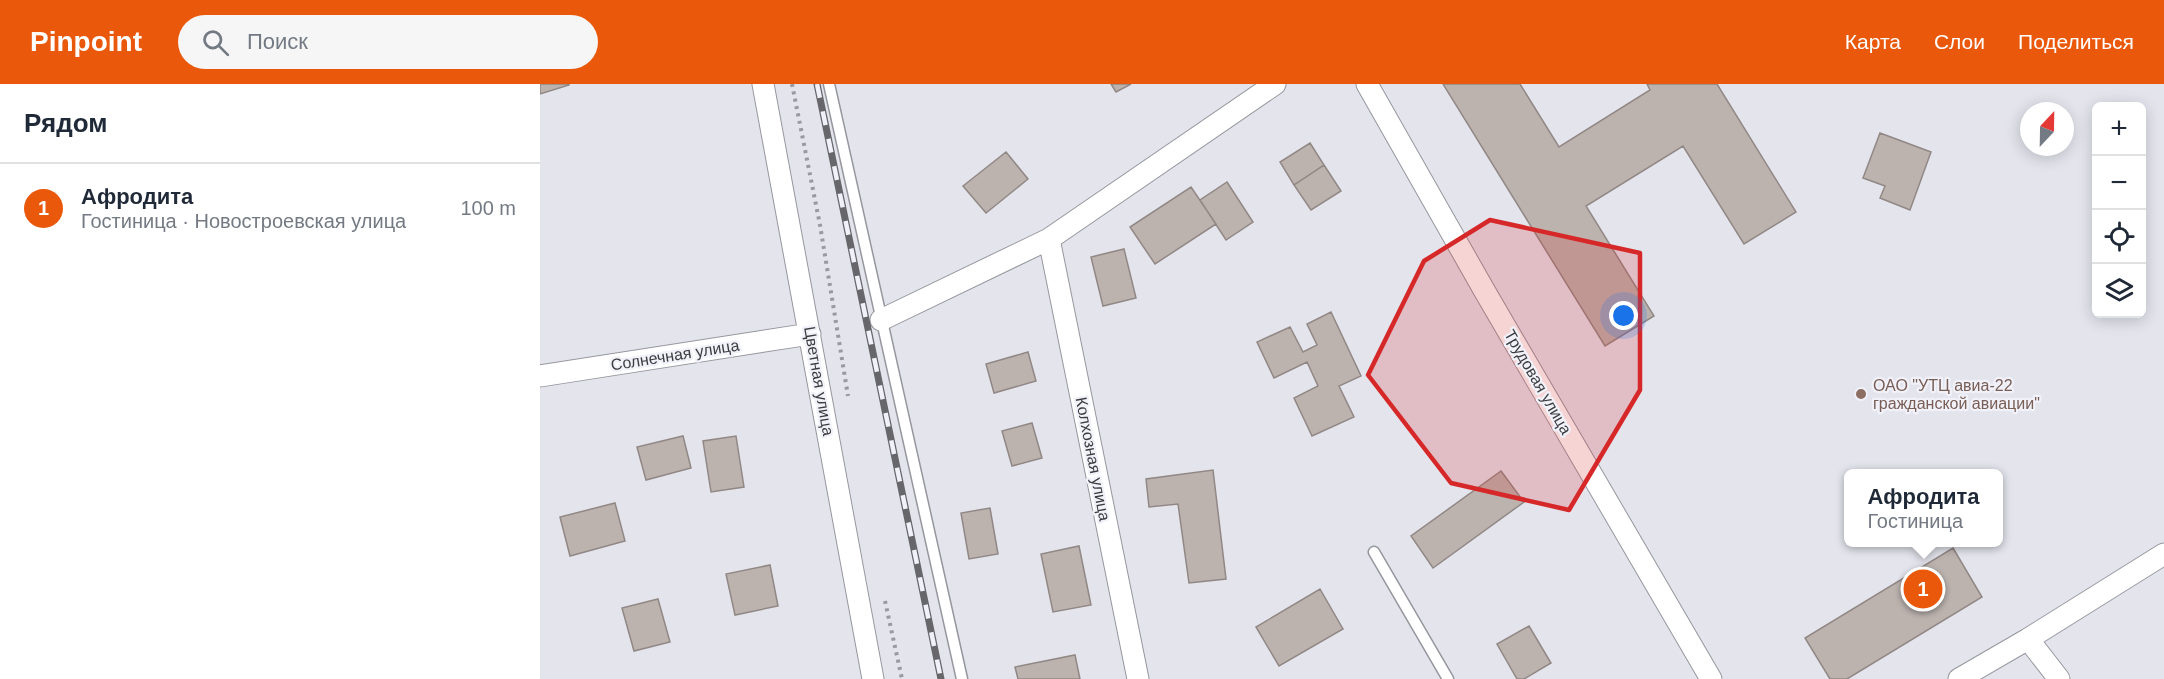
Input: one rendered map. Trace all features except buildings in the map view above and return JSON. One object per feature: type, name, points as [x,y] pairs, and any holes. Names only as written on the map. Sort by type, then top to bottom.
[{"type":"street","name":"Цветная улица","points":[[763,84],[873,679]]},
{"type":"street","points":[[881,320],[1049,239],[1275,84]]},
{"type":"street","name":"Трудовая улица","points":[[1367,84],[1484,290],[1711,679]]},
{"type":"street","name":"Колхозная улица","points":[[1049,239],[1138,679]]},
{"type":"street","name":"Солнечная улица","points":[[540,375],[810,334]]},
{"type":"street","points":[[1959,679],[2164,554]]},
{"type":"street","points":[[2028,639],[2059,679]]},
{"type":"lane","points":[[829,84],[962,679]]},
{"type":"lane","points":[[1374,552],[1448,679]]},
{"type":"path","points":[[792,84],[820,225],[848,400]]},
{"type":"path","points":[[885,598],[902,679]]},
{"type":"highlighted area","points":[[1490,220],[1640,253],[1640,390],[1569,510],[1451,483],[1368,375],[1424,261]]},
{"type":"railway","points":[[817,84],[941,679]]},
{"type":"place","name":"ОАО \"УТЦ авиа-22 гражданской авиации\"","points":[[1861,394]]},
{"type":"place","name":"Афродита","points":[[1923,589]]}]
